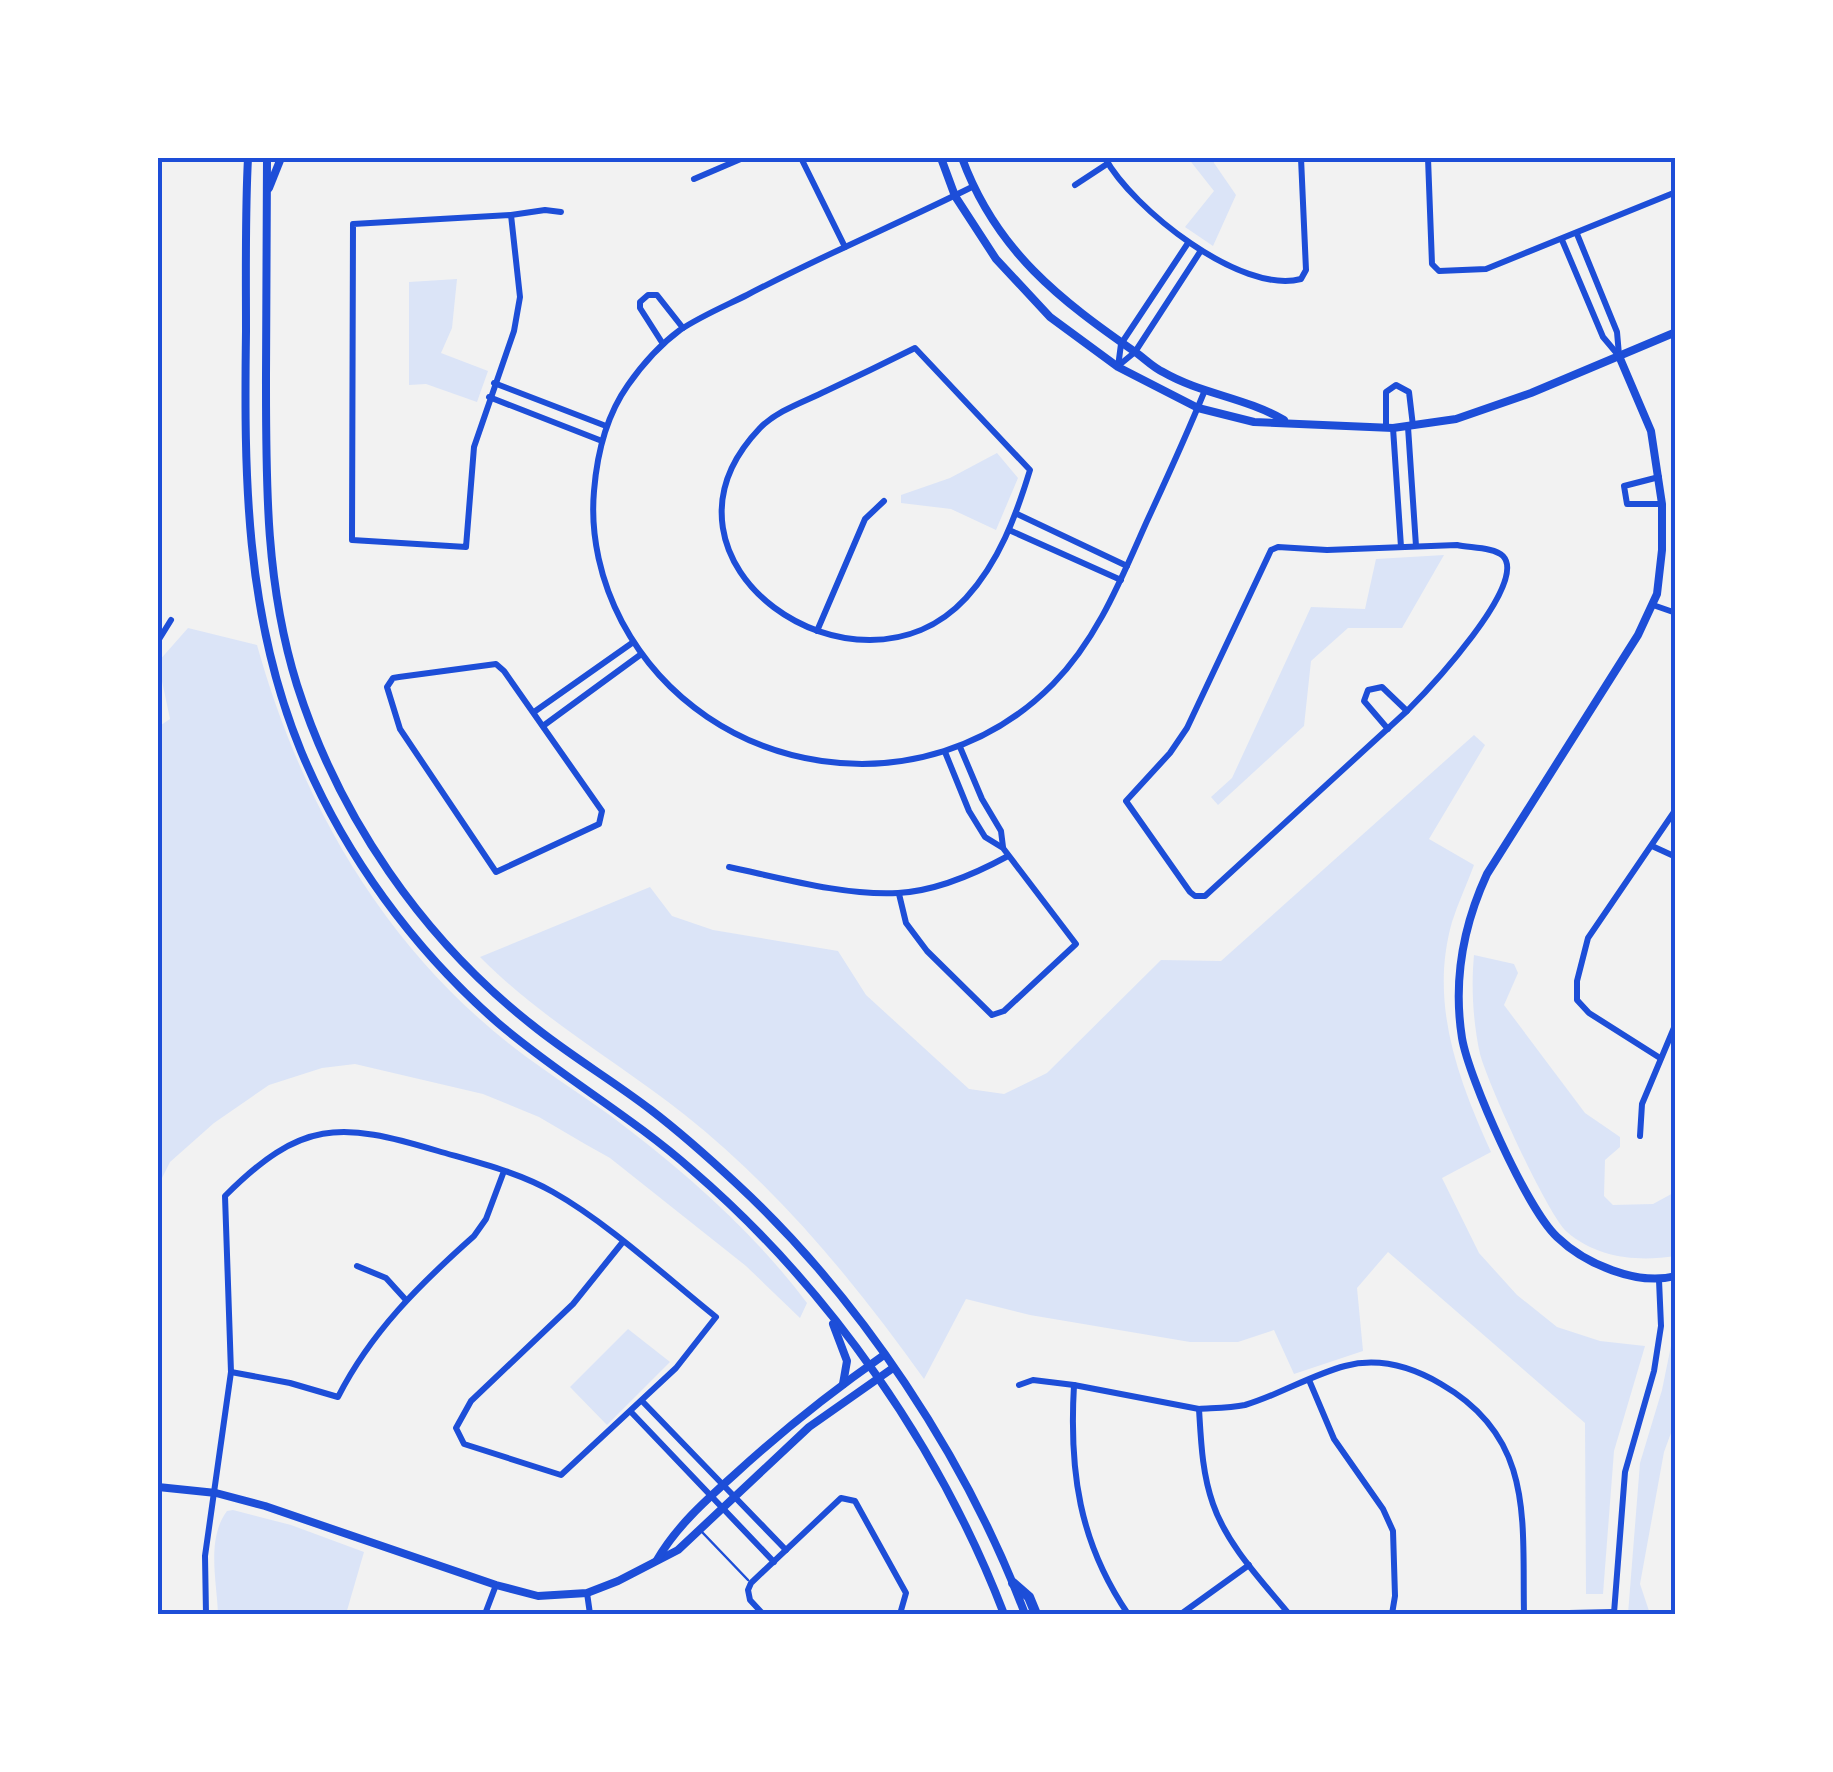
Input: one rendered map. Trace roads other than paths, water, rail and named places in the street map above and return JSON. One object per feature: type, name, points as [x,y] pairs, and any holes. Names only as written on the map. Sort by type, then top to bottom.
[{"type":"highway","points":[[1013,1583],[1028,1597],[1036,1614]]},
{"type":"main road","points":[[238,158],[247,170]]},
{"type":"main road","points":[[248,158],[246,478],[252,567],[268,655],[300,750],[320,794],[392,909],[458,985],[536,1053],[626,1116],[694,1171],[758,1233],[827,1311],[868,1366],[945,1488],[980,1555],[1004,1614]]},
{"type":"main road","points":[[267,158],[265,467],[270,551],[277,603],[298,688],[344,799],[393,878],[470,970],[531,1025],[651,1110],[741,1188],[809,1259],[893,1368],[965,1485],[1025,1614]]},
{"type":"main road","points":[[267,192],[281,158]]},
{"type":"main road","points":[[941,158],[954,196],[996,259],[1050,317],[1118,367],[1198,408],[1254,422],[1390,428],[1456,418],[1531,393],[1676,332]]},
{"type":"main road","points":[[962,158],[972,187],[1014,250],[1064,302],[1162,372],[1205,390],[1257,404],[1288,422]]},
{"type":"main road","points":[[1619,356],[1651,431],[1660,477],[1662,550],[1653,605],[1638,635],[1486,874],[1465,935],[1458,993],[1462,1040],[1476,1081],[1532,1203],[1554,1235],[1581,1257],[1646,1279],[1676,1276]]},
{"type":"main road","points":[[827,1311],[847,1362],[842,1384]]},
{"type":"main road","points":[[657,1560],[670,1538],[723,1484],[800,1415],[884,1355]]},
{"type":"main road","points":[[158,1487],[216,1494],[265,1506],[538,1596],[586,1594],[678,1550],[809,1428],[893,1368]]},
{"type":"street","points":[[694,180],[743,158]]},
{"type":"street","points":[[801,158],[845,247]]},
{"type":"street","points":[[1075,186],[1106,160],[1151,212],[1200,252],[1248,272],[1290,282],[1301,279],[1306,270],[1301,158]]},
{"type":"street","points":[[1428,158],[1432,264],[1439,271],[1486,269],[1676,192]]},
{"type":"street","points":[[972,187],[683,328],[663,344],[627,386],[606,426],[596,461],[592,517],[596,548],[614,608],[632,643],[678,696],[708,720],[777,752],[835,764],[894,763],[945,752],[998,728],[1052,685],[1091,639],[1205,390]]},
{"type":"street","points":[[510,216],[520,297],[514,331],[474,447],[466,547],[352,540],[353,224],[561,212]]},
{"type":"street","points":[[1577,234],[1616,332],[1619,356]]},
{"type":"street","points":[[1562,240],[1603,337],[1619,356]]},
{"type":"street","points":[[1118,367],[1121,344],[1188,244]]},
{"type":"street","points":[[1118,367],[1135,352],[1200,252]]},
{"type":"street","points":[[663,344],[640,308],[648,294],[656,296],[683,328]]},
{"type":"street","points":[[915,348],[1030,470],[1016,514],[986,574],[963,601],[935,622],[902,634],[869,639],[842,638],[817,631],[790,621],[743,580],[727,549],[722,517],[725,489],[733,466],[764,424],[785,410],[915,348]]},
{"type":"street","points":[[494,382],[606,426]]},
{"type":"street","points":[[1401,547],[1386,392],[1396,385],[1409,392],[1416,546]]},
{"type":"street","points":[[489,396],[602,441]]},
{"type":"street","points":[[1660,477],[1624,486],[1627,504],[1662,504]]},
{"type":"street","points":[[817,631],[866,519],[884,502]]},
{"type":"street","points":[[1016,514],[1127,566]]},
{"type":"street","points":[[1009,530],[1120,580]]},
{"type":"street","points":[[1416,546],[1498,552],[1506,558],[1509,570],[1501,592],[1437,682],[1206,896],[1195,896],[1126,801],[1187,728],[1270,550],[1416,546]]},
{"type":"street","points":[[1653,605],[1676,613]]},
{"type":"street","points":[[158,641],[171,620]]},
{"type":"street","points":[[534,712],[632,643]]},
{"type":"street","points":[[542,726],[640,655]]},
{"type":"street","points":[[496,664],[542,726],[602,811],[601,821],[496,872],[400,729],[387,687],[400,676],[496,664]]},
{"type":"street","points":[[1388,729],[1364,701],[1368,690],[1382,686],[1407,711]]},
{"type":"street","points":[[960,747],[1001,832],[1006,852]]},
{"type":"street","points":[[899,894],[906,923],[927,951],[987,1013],[996,1014],[1018,998],[1076,944],[1006,852],[985,837],[969,811],[945,752]]},
{"type":"street","points":[[1660,1058],[1589,1012],[1577,1000],[1576,981],[1588,938],[1676,809]]},
{"type":"street","points":[[1652,846],[1676,858]]},
{"type":"street","points":[[729,867],[811,884],[899,894],[950,883],[1006,852]]},
{"type":"street","points":[[1640,1136],[1642,1104],[1676,1022]]},
{"type":"street","points":[[206,1614],[205,1556],[231,1372],[224,1196],[257,1163],[286,1145],[322,1133],[354,1130],[504,1171],[550,1190],[583,1211],[716,1317],[643,1402],[562,1475],[464,1444],[456,1428],[471,1401],[573,1304],[622,1243]]},
{"type":"street","points":[[231,1372],[290,1383],[338,1398],[353,1367],[382,1326],[480,1228],[504,1171]]},
{"type":"street","points":[[358,1266],[386,1278],[406,1300]]},
{"type":"street","points":[[1019,1385],[1032,1380],[1199,1410],[1242,1406],[1348,1365],[1377,1362],[1416,1370],[1452,1390],[1483,1417],[1506,1446],[1520,1487],[1524,1614],[1614,1613],[1625,1472],[1654,1372],[1661,1326],[1660,1280]]},
{"type":"street","points":[[1308,1380],[1334,1439],[1394,1531],[1392,1614]]},
{"type":"street","points":[[1074,1386],[1075,1487],[1092,1546],[1128,1614]]},
{"type":"street","points":[[643,1402],[786,1550]]},
{"type":"street","points":[[1199,1410],[1200,1445],[1213,1505],[1250,1565],[1289,1614]]},
{"type":"street","points":[[632,1413],[774,1562]]},
{"type":"street","points":[[763,1614],[750,1600],[748,1590],[752,1583],[841,1498],[855,1501],[906,1593],[900,1614]]},
{"type":"street","points":[[1182,1614],[1250,1565]]},
{"type":"street","points":[[485,1614],[496,1585]]},
{"type":"street","points":[[586,1594],[590,1614]]},
{"type":"lane","points":[[700,1531],[752,1583]]}]
